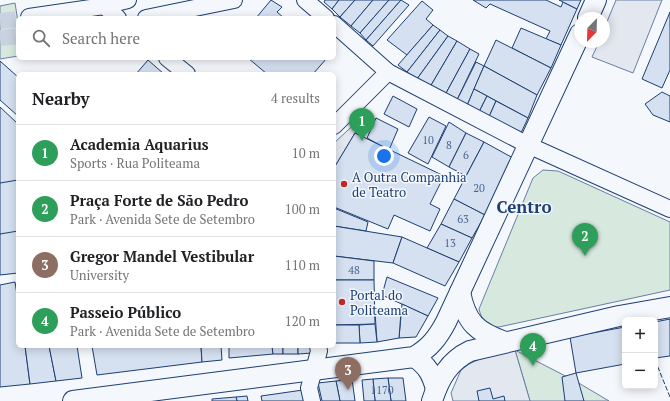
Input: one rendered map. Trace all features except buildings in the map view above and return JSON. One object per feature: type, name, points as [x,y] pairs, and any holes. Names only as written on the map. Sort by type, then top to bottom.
[{"type":"main road","points":[[591,12],[596,0]]},
{"type":"main road","points":[[73,401],[414,357],[424,351],[438,337],[574,47]]},
{"type":"main road","points":[[460,292],[463,308],[468,318],[477,329],[505,342]]},
{"type":"main road","points":[[434,395],[451,364],[459,356],[470,351],[619,316],[670,307]]},
{"type":"main road","points":[[414,357],[424,363],[429,371],[434,395]]},
{"type":"street","points":[[34,16],[101,3],[128,0]]},
{"type":"street","points":[[156,16],[234,0]]},
{"type":"street","points":[[305,0],[324,16]]},
{"type":"street","points":[[101,3],[116,16]]},
{"type":"street","points":[[336,26],[388,72],[528,145],[670,210]]},
{"type":"street","points":[[170,60],[184,72]]},
{"type":"street","points":[[336,124],[388,72]]},
{"type":"street","points":[[312,401],[309,388],[318,348]]},
{"type":"shaded area","points":[[616,0],[662,0],[633,73],[592,57],[596,48],[610,48],[610,14]]},
{"type":"shaded area","points":[[15,3],[17,16],[16,56],[0,59],[0,6]]},
{"type":"shaded area","points":[[360,119],[355,133],[336,165],[336,141]]},
{"type":"shaded area","points":[[543,170],[558,171],[670,222],[670,290],[499,327],[488,324],[481,316],[479,309],[533,178]]},
{"type":"shaded area","points":[[515,350],[577,382],[609,401],[530,401]]},
{"type":"shaded area","points":[[515,350],[530,401],[453,401],[451,393],[461,370],[480,359]]},
{"type":"tunnel","points":[[0,21],[16,19]]},
{"type":"tunnel","points":[[0,38],[16,36]]},
{"type":"fence","points":[[658,367],[670,397]]},
{"type":"place","name":"Academia Aquarius","points":[[362,141]]},
{"type":"place","name":"A Outra Companhia de Teatro","points":[[344,184]]},
{"type":"place","name":"Praça Forte de São Pedro","points":[[585,256]]},
{"type":"place","name":"Portal do Politeama","points":[[342,302]]},
{"type":"place","name":"Passeio Público","points":[[533,366]]},
{"type":"place","name":"Gregor Mandel Vestibular","points":[[348,390]]},
{"type":"district","name":"Centro","points":[[524,207]]}]
